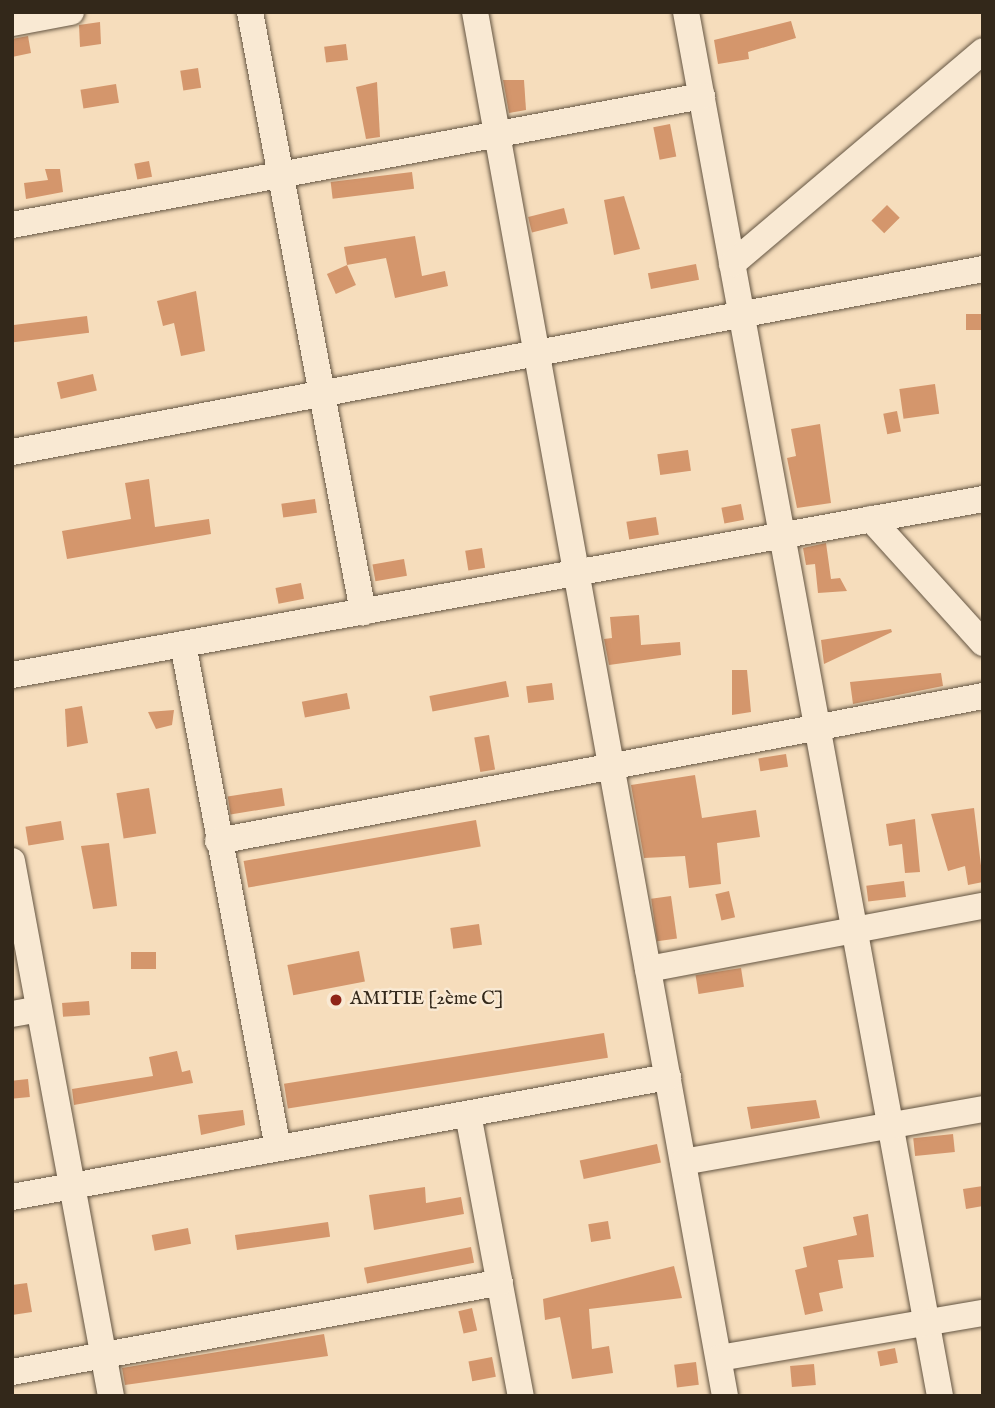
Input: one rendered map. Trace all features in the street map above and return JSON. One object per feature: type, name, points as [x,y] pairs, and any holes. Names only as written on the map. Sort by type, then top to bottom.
[{"type":"street","points":[[12,23],[71,12]]},
{"type":"street","points":[[250,12],[363,612]]},
{"type":"street","points":[[475,12],[725,1396]]},
{"type":"street","points":[[686,12],[940,1396]]},
{"type":"street","points":[[732,264],[983,51]]},
{"type":"street","points":[[12,225],[702,96]]},
{"type":"street","points":[[12,452],[983,269]]},
{"type":"street","points":[[12,675],[983,499]]},
{"type":"street","points":[[871,519],[983,643]]},
{"type":"street","points":[[183,644],[278,1148]]},
{"type":"street","points":[[218,841],[983,696]]},
{"type":"street","points":[[12,861],[111,1396]]},
{"type":"street","points":[[648,969],[983,906]]},
{"type":"street","points":[[12,1014],[39,1009]]},
{"type":"street","points":[[12,1197],[668,1077]]},
{"type":"street","points":[[683,1162],[983,1109]]},
{"type":"street","points":[[468,1114],[521,1396]]},
{"type":"street","points":[[12,1372],[500,1282]]},
{"type":"street","points":[[719,1358],[983,1313]]},
{"type":"building","points":[[791,21],[796,38],[748,52],[749,59],[718,64],[714,40]]},
{"type":"building","points":[[100,22],[101,44],[80,47],[79,25]]},
{"type":"building","points":[[28,36],[31,53],[12,57],[12,39]]},
{"type":"building","points":[[346,44],[348,60],[326,63],[324,47]]},
{"type":"building","points":[[198,68],[201,88],[183,91],[180,71]]},
{"type":"building","points":[[503,80],[524,80],[526,110],[509,113]]},
{"type":"building","points":[[377,82],[380,137],[366,139],[356,87]]},
{"type":"building","points":[[116,84],[119,103],[83,108],[80,90]]},
{"type":"building","points":[[670,124],[676,156],[660,160],[653,127]]},
{"type":"building","points":[[149,161],[152,177],[137,180],[134,164]]},
{"type":"building","points":[[45,169],[60,169],[63,192],[26,199],[24,183],[48,180]]},
{"type":"building","points":[[412,172],[414,189],[333,199],[331,182]]},
{"type":"building","points":[[624,196],[640,249],[614,255],[604,200]]},
{"type":"building","points":[[887,205],[900,218],[884,233],[871,221]]},
{"type":"building","points":[[564,208],[568,224],[532,232],[528,217]]},
{"type":"building","points":[[415,236],[422,276],[445,271],[448,286],[395,298],[386,258],[347,265],[344,247]]},
{"type":"building","points":[[696,264],[699,280],[651,289],[648,273]]},
{"type":"building","points":[[347,265],[356,285],[336,294],[327,274]]},
{"type":"building","points":[[196,291],[205,351],[181,356],[174,323],[163,326],[157,301]]},
{"type":"building","points":[[966,314],[983,314],[983,330],[966,330]]},
{"type":"building","points":[[87,316],[89,333],[14,342],[12,325]]},
{"type":"building","points":[[93,374],[97,391],[61,399],[57,382]]},
{"type":"building","points":[[935,384],[939,414],[904,419],[899,389]]},
{"type":"building","points":[[897,411],[901,432],[887,434],[883,414]]},
{"type":"building","points":[[820,424],[831,503],[797,508],[787,458],[796,456],[791,429]]},
{"type":"building","points":[[688,450],[691,471],[660,475],[657,454]]},
{"type":"building","points":[[149,479],[155,527],[209,519],[211,534],[67,559],[62,531],[131,519],[125,483]]},
{"type":"building","points":[[315,499],[317,513],[283,518],[281,504]]},
{"type":"building","points":[[741,504],[744,520],[724,524],[721,508]]},
{"type":"building","points":[[656,517],[659,535],[629,539],[626,522]]},
{"type":"building","points":[[826,543],[831,579],[840,578],[847,591],[818,593],[815,564],[806,565],[803,548]]},
{"type":"building","points":[[482,548],[485,568],[468,570],[465,551]]},
{"type":"building","points":[[404,559],[407,576],[375,581],[372,565]]},
{"type":"building","points":[[301,583],[304,599],[279,604],[275,588]]},
{"type":"building","points":[[639,615],[641,645],[680,642],[681,655],[609,665],[604,639],[612,638],[610,617]]},
{"type":"building","points":[[891,629],[892,632],[824,664],[821,640]]},
{"type":"building","points":[[732,670],[747,670],[751,712],[732,715]]},
{"type":"building","points":[[941,673],[943,686],[853,704],[850,682]]},
{"type":"building","points":[[506,681],[509,697],[432,712],[429,696]]},
{"type":"building","points":[[552,683],[554,700],[528,703],[526,686]]},
{"type":"building","points":[[347,693],[350,709],[305,717],[302,702]]},
{"type":"building","points":[[82,706],[88,743],[67,747],[65,709]]},
{"type":"building","points":[[174,710],[172,725],[156,729],[148,712]]},
{"type":"building","points":[[489,735],[495,769],[480,772],[474,738]]},
{"type":"building","points":[[786,754],[788,767],[760,771],[758,758]]},
{"type":"building","points":[[695,775],[702,818],[756,810],[760,837],[717,843],[721,884],[689,888],[685,856],[644,858],[631,785]]},
{"type":"building","points":[[149,788],[156,833],[124,839],[116,793]]},
{"type":"building","points":[[282,788],[285,806],[230,814],[228,797]]},
{"type":"building","points":[[974,808],[983,882],[968,885],[965,866],[948,871],[931,814]]},
{"type":"building","points":[[915,819],[920,872],[905,873],[902,844],[889,846],[886,824]]},
{"type":"building","points":[[476,820],[481,847],[248,888],[244,861]]},
{"type":"building","points":[[61,821],[64,840],[28,845],[25,827]]},
{"type":"building","points":[[109,843],[117,906],[93,909],[81,846]]},
{"type":"building","points":[[904,881],[906,897],[868,902],[866,886]]},
{"type":"building","points":[[729,891],[735,917],[721,920],[715,894]]},
{"type":"building","points":[[671,896],[677,939],[657,941],[651,899]]},
{"type":"building","points":[[479,924],[482,945],[453,949],[450,928]]},
{"type":"building","points":[[359,951],[365,981],[293,995],[287,965]]},
{"type":"building","points":[[131,952],[156,952],[156,969],[131,969]]},
{"type":"building","points":[[741,968],[744,987],[699,994],[696,975]]},
{"type":"building","points":[[89,1001],[90,1015],[63,1017],[62,1003]]},
{"type":"building","points":[[604,1033],[608,1058],[288,1108],[284,1084]]},
{"type":"building","points":[[177,1051],[182,1072],[190,1070],[193,1083],[74,1105],[72,1089],[153,1076],[149,1057]]},
{"type":"building","points":[[28,1079],[30,1097],[14,1099],[12,1081]]},
{"type":"building","points":[[816,1100],[820,1118],[751,1129],[747,1107]]},
{"type":"building","points":[[243,1110],[245,1125],[201,1135],[198,1115]]},
{"type":"building","points":[[953,1134],[955,1152],[915,1156],[913,1138]]},
{"type":"building","points":[[657,1144],[661,1163],[584,1179],[580,1160]]},
{"type":"building","points":[[983,1186],[983,1206],[966,1209],[963,1189]]},
{"type":"building","points":[[425,1187],[426,1203],[461,1197],[464,1214],[374,1230],[369,1195]]},
{"type":"building","points":[[868,1214],[874,1257],[838,1260],[843,1288],[819,1293],[823,1311],[805,1315],[795,1270],[807,1267],[803,1247],[857,1235],[853,1217]]},
{"type":"building","points":[[608,1221],[611,1239],[591,1242],[588,1224]]},
{"type":"building","points":[[328,1222],[330,1237],[237,1250],[235,1235]]},
{"type":"building","points":[[188,1228],[191,1244],[155,1251],[152,1235]]},
{"type":"building","points":[[471,1247],[474,1263],[367,1284],[364,1268]]},
{"type":"building","points":[[674,1266],[682,1298],[589,1309],[592,1349],[609,1346],[613,1373],[572,1379],[560,1317],[545,1320],[543,1299]]},
{"type":"building","points":[[27,1283],[32,1312],[12,1315],[12,1285]]},
{"type":"building","points":[[472,1308],[477,1330],[464,1334],[458,1311]]},
{"type":"building","points":[[324,1334],[328,1356],[125,1385],[122,1368]]},
{"type":"building","points":[[895,1348],[898,1363],[880,1366],[877,1351]]},
{"type":"building","points":[[492,1357],[496,1377],[472,1381],[468,1362]]},
{"type":"building","points":[[696,1362],[699,1385],[677,1388],[674,1365]]},
{"type":"building","points":[[814,1364],[816,1385],[792,1387],[790,1366]]},
{"type":"place","name":"AMITIE [2ème C]","points":[[336,1000]]}]
